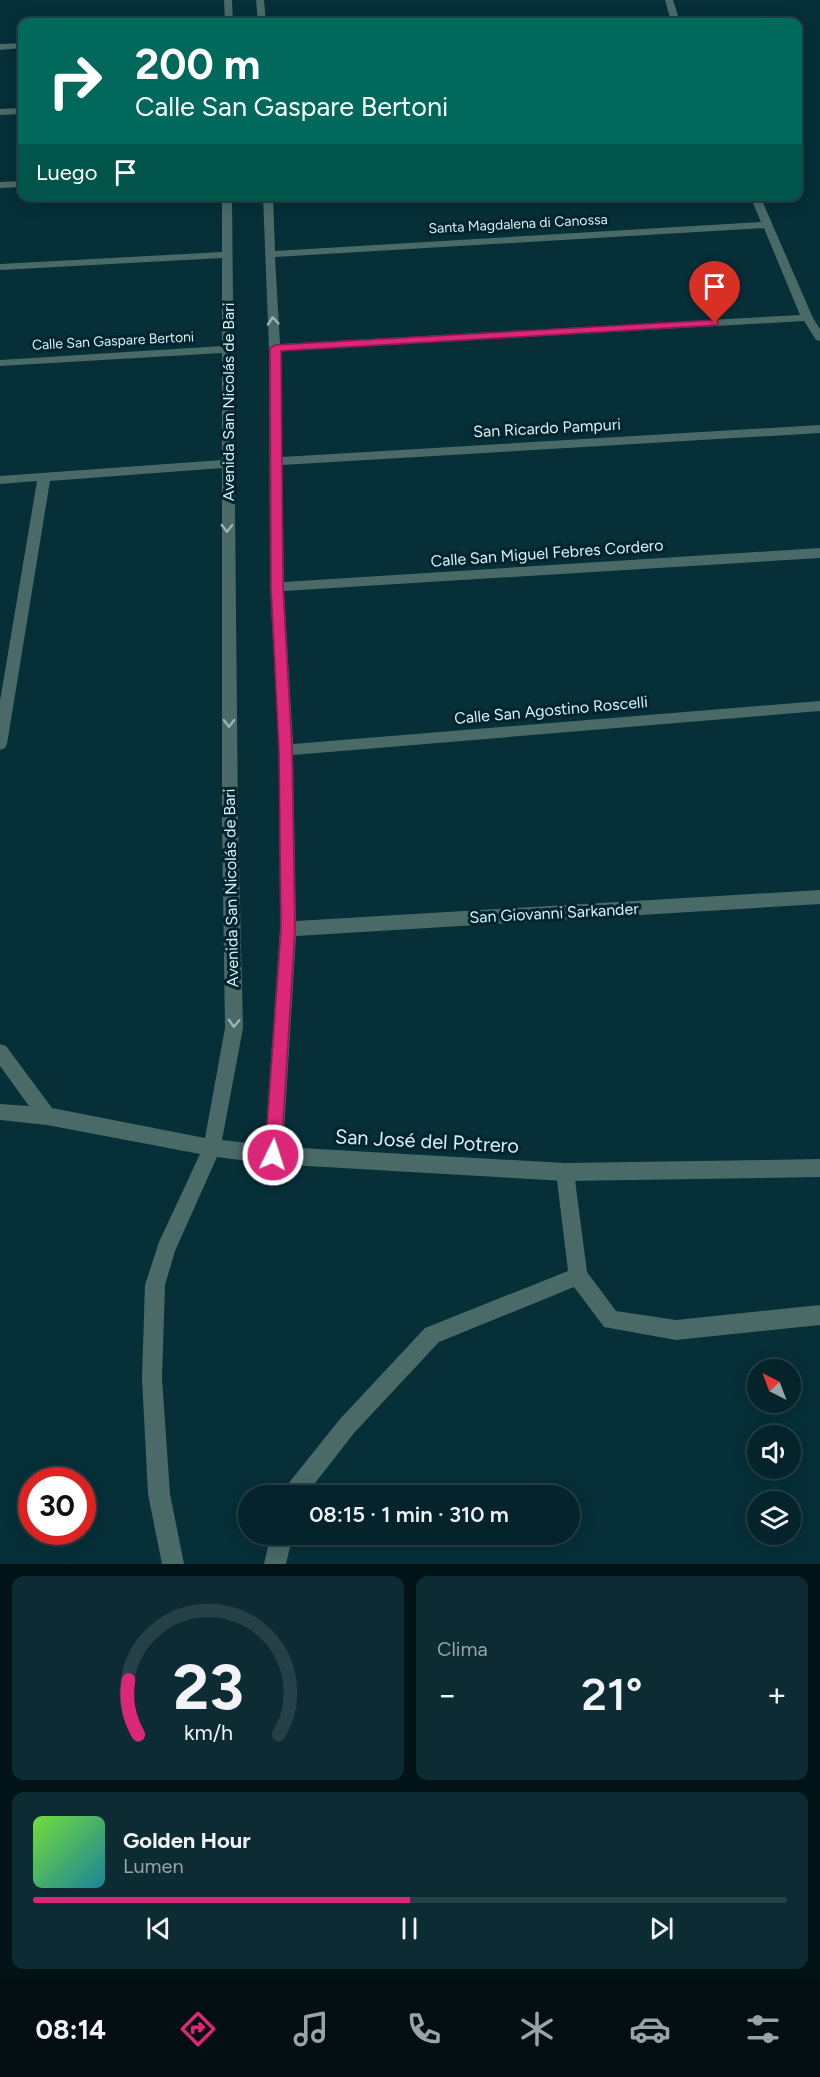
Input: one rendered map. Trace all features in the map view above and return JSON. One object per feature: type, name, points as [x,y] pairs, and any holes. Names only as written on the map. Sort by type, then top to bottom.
[{"type":"street","points":[[228,0],[229,18]]},
{"type":"street","points":[[260,0],[262,18]]},
{"type":"street","points":[[669,0],[675,18]]},
{"type":"street","points":[[0,47],[18,46]]},
{"type":"street","points":[[0,112],[18,111]]},
{"type":"street","points":[[0,185],[18,184]]},
{"type":"street","name":"Avenida San Nicolás de Bari","points":[[173,1564],[159,1494],[152,1378],[155,1285],[166,1249],[213,1148],[234,1028],[226,464],[229,349],[227,201]]},
{"type":"street","points":[[268,201],[275,348],[277,587],[286,750],[288,929],[273,1155]]},
{"type":"street","points":[[757,201],[807,318],[820,338]]},
{"type":"street","name":"Santa Magdalena di Canossa","points":[[270,254],[767,225]]},
{"type":"street","points":[[0,267],[228,255]]},
{"type":"street","points":[[275,348],[807,318]]},
{"type":"street","name":"Calle San Gaspare Bertoni","points":[[0,363],[229,349]]},
{"type":"street","name":"San Ricardo Pampuri","points":[[276,461],[820,429]]},
{"type":"street","points":[[0,480],[226,464]]},
{"type":"street","points":[[0,744],[44,478]]},
{"type":"street","name":"Calle San Miguel Febres Cordero","points":[[277,587],[820,553]]},
{"type":"street","name":"Calle San Agostino Roscelli","points":[[286,750],[820,706]]},
{"type":"street","name":"San Giovanni Sarkander","points":[[288,929],[820,897]]},
{"type":"street","points":[[0,1052],[47,1116]]},
{"type":"street","name":"San José del Potrero","points":[[0,1112],[47,1116],[213,1148],[273,1155],[565,1172],[820,1168]]},
{"type":"street","points":[[565,1172],[578,1276],[611,1320],[676,1330],[820,1315]]},
{"type":"street","points":[[300,1485],[347,1426],[432,1335],[578,1276]]},
{"type":"street","points":[[275,1564],[279,1545]]},
{"type":"route","points":[[273,1155],[288,929],[286,750],[277,587],[275,348],[715,323]]}]
